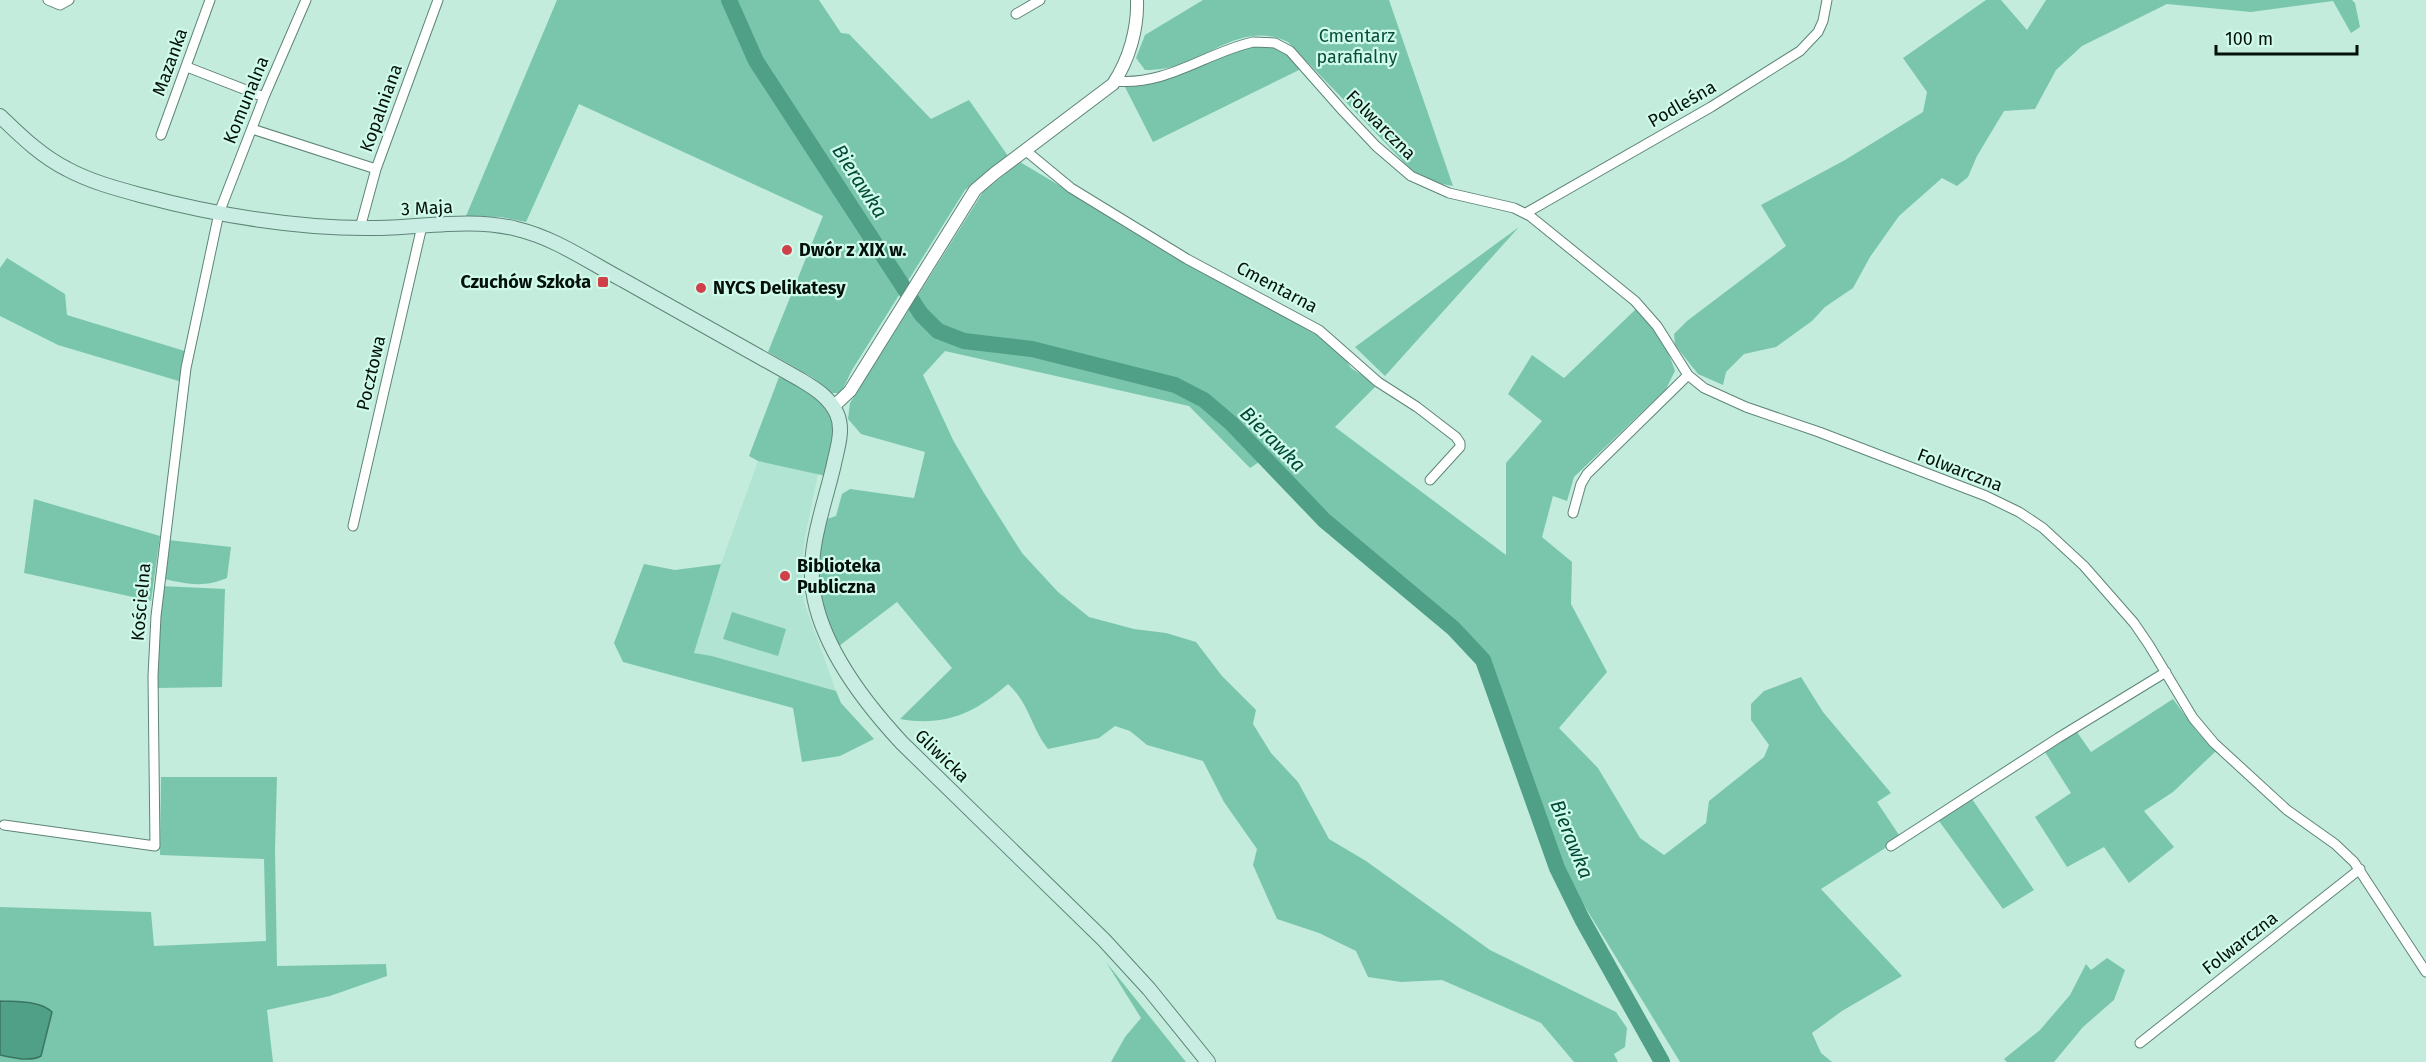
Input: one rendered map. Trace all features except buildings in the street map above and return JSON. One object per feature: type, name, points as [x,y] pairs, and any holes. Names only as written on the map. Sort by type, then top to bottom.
[{"type":"main road","name":"3 Maja","points":[[0,116],[39,151],[79,175],[127,191],[219,213],[360,228],[494,225],[519,229],[544,238],[801,380],[820,393],[833,407]]},
{"type":"main road","name":"Gliwicka","points":[[833,407],[839,419],[839,437],[815,544],[812,580],[820,618],[847,672],[872,708],[896,736],[1104,940],[1149,989],[1208,1062]]},
{"type":"street","points":[[48,0],[60,5],[69,0]]},
{"type":"street","name":"Mazanka","points":[[161,135],[210,0]]},
{"type":"street","name":"Komunalna","points":[[219,213],[264,98],[306,0]]},
{"type":"street","name":"Kopalniana","points":[[360,228],[376,169],[438,0]]},
{"type":"street","points":[[1016,14],[1040,0]]},
{"type":"street","points":[[833,407],[847,396],[975,190],[1106,91],[1115,81],[1134,34],[1137,0]]},
{"type":"street","name":"Podleśna","points":[[1526,213],[1696,116],[1800,51],[1818,32],[1823,21],[1827,0]]},
{"type":"street","name":"Folwarczna","points":[[1115,81],[1152,79],[1184,69],[1247,43],[1264,40],[1275,43],[1295,55],[1338,106],[1405,172],[1449,193],[1508,206],[1526,213],[1635,301],[1657,326],[1688,375],[1704,388],[1728,400],[1972,490],[2030,518],[2055,538],[2102,586],[2142,634],[2193,718],[2214,743],[2287,810],[2343,850],[2360,869],[2426,972]]},
{"type":"street","points":[[187,67],[264,98]]},
{"type":"street","points":[[252,129],[376,169]]},
{"type":"street","name":"Cmentarna","points":[[1025,150],[1053,174],[1090,200],[1196,264],[1319,330],[1378,382],[1417,407],[1456,437],[1460,447],[1430,480]]},
{"type":"street","name":"Kościelna","points":[[4,825],[155,846],[153,676],[158,583],[186,368],[219,213]]},
{"type":"street","name":"Pocztowa","points":[[353,526],[422,226]]},
{"type":"street","points":[[1573,513],[1581,484],[1587,474],[1688,375]]},
{"type":"street","points":[[1891,846],[2058,738],[2166,672]]},
{"type":"street","name":"Folwarczna","points":[[2140,1042],[2360,869]]},
{"type":"shaded area","points":[[758,461],[818,474],[805,537],[802,568],[804,602],[836,691],[712,656],[693,653],[721,564]]},
{"type":"shaded area","points":[[0,1001],[41,1005],[52,1012],[41,1056],[27,1059],[0,1055]]},
{"type":"green space","points":[[557,0],[819,0],[841,33],[849,34],[931,119],[969,100],[1008,156],[965,190],[852,370],[841,393],[832,393],[812,377],[768,352],[823,216],[579,104],[526,222],[501,217],[466,216]]},
{"type":"green space","name":"Cmentarz parafialny","points":[[1203,0],[1389,0],[1453,186],[1421,180],[1288,42],[1274,37],[1248,37],[1176,66],[1145,70],[1136,58],[1145,35]]},
{"type":"green space","points":[[1986,0],[2001,0],[2027,30],[2046,0],[2352,0],[2355,3],[2360,27],[2351,33],[2333,1],[2251,12],[2167,4],[2082,46],[2056,70],[2035,109],[2004,111],[1977,156],[1968,177],[1957,186],[1942,178],[1899,216],[1870,257],[1853,288],[1825,307],[1812,321],[1776,347],[1744,354],[1726,372],[1723,385],[1698,374],[1675,345],[1674,334],[1687,321],[1786,246],[1761,205],[1845,160],[1923,112],[1927,92],[1903,58]]},
{"type":"green space","points":[[1268,45],[1286,52],[1299,70],[1153,142],[1125,87],[1172,78],[1239,49]]},
{"type":"green space","points":[[1020,162],[1317,335],[1342,354],[1351,368],[1377,385],[1335,427],[1506,555],[1506,463],[1542,421],[1508,394],[1532,355],[1564,378],[1636,309],[1643,316],[1664,345],[1675,371],[1666,389],[1574,477],[1567,501],[1553,496],[1542,537],[1572,562],[1571,604],[1607,672],[1559,728],[1598,768],[1640,838],[1664,855],[1706,823],[1709,801],[1764,757],[1769,745],[1751,720],[1751,704],[1764,691],[1801,677],[1823,712],[1891,793],[1877,802],[1901,838],[1821,889],[1902,976],[1842,1011],[1812,1033],[1821,1053],[1832,1062],[1680,1062],[1565,874],[1493,673],[1457,621],[1315,502],[1271,454],[1250,468],[1189,406],[945,351],[923,375],[953,440],[984,493],[1022,553],[1058,592],[1089,617],[1134,629],[1166,633],[1196,642],[1222,676],[1256,710],[1253,724],[1271,753],[1298,782],[1329,839],[1366,861],[1490,950],[1616,1012],[1627,1028],[1625,1047],[1614,1054],[1618,1062],[1574,1062],[1541,1023],[1442,980],[1401,982],[1368,977],[1356,951],[1319,933],[1277,919],[1253,865],[1257,849],[1224,802],[1203,761],[1147,745],[1130,731],[1115,726],[1099,738],[1048,749],[1037,732],[1026,707],[1008,684],[984,703],[958,715],[931,721],[900,719],[952,668],[897,602],[839,646],[821,598],[820,554],[827,519],[836,516],[842,494],[850,489],[914,498],[925,452],[861,434],[848,419],[850,403],[983,192]]},
{"type":"green space","points":[[1519,227],[1385,376],[1355,347]]},
{"type":"green space","points":[[7,258],[65,294],[67,315],[188,352],[182,382],[58,345],[0,316],[0,268]]},
{"type":"green space","points":[[779,377],[813,394],[823,403],[829,413],[832,439],[826,476],[758,461],[749,456]]},
{"type":"green space","points":[[34,499],[160,536],[151,601],[24,573]]},
{"type":"green space","points":[[168,540],[231,547],[227,578],[203,584],[188,584],[164,579]]},
{"type":"green space","points":[[644,564],[675,570],[721,564],[694,653],[836,691],[841,703],[874,739],[840,756],[802,762],[793,708],[623,662],[614,643]]},
{"type":"green space","points":[[161,586],[225,589],[222,687],[156,688]]},
{"type":"green space","points":[[732,612],[786,629],[778,656],[723,639]]},
{"type":"green space","points":[[2173,699],[2198,733],[2216,751],[2173,792],[2144,811],[2174,847],[2129,883],[2104,847],[2067,867],[2035,817],[2071,793],[2045,752],[2077,732],[2091,752]]},
{"type":"green space","points":[[161,777],[277,777],[275,849],[277,966],[386,964],[387,976],[330,996],[267,1010],[273,1062],[0,1062],[0,907],[151,912],[154,946],[266,941],[264,859],[160,855]]},
{"type":"green space","points":[[1972,799],[2034,890],[2003,909],[1939,821]]},
{"type":"green space","points":[[2107,958],[2125,970],[2114,1000],[2083,1027],[2054,1062],[2007,1062],[2004,1059],[2040,1030],[2070,995],[2086,964],[2091,970]]},
{"type":"green space","points":[[1106,962],[1186,1062],[1111,1062],[1125,1037],[1141,1018]]},
{"type":"waterway","name":"Bierawka","points":[[729,0],[756,61],[921,314],[938,331],[964,341],[1032,349],[1175,385],[1204,400],[1231,423],[1324,520],[1453,628],[1483,660],[1557,868],[1582,919],[1662,1062]]},
{"type":"place","name":"Dwór z XIX w.","points":[[787,250]]},
{"type":"place","name":"Czuchów Szkoła","points":[[603,282]]},
{"type":"place","name":"NYCS Delikatesy","points":[[701,288]]},
{"type":"place","name":"Biblioteka Publiczna","points":[[785,576]]}]
